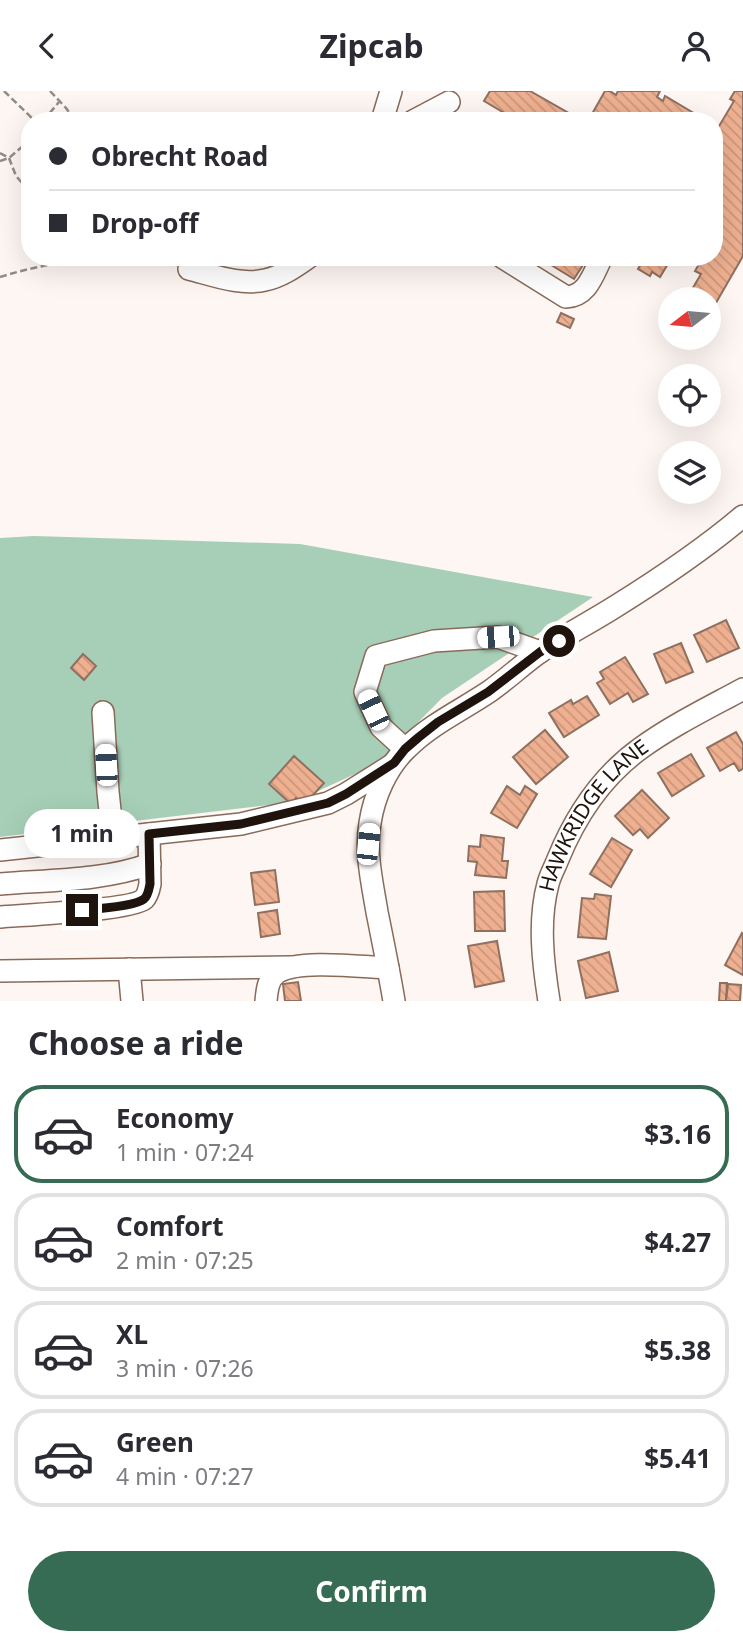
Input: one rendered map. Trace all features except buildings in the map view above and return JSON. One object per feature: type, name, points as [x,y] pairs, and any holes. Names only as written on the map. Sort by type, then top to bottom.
[{"type":"street","points":[[385,112],[391,91]]},
{"type":"street","points":[[189,268],[236,281],[265,280],[295,266]]},
{"type":"street","points":[[516,266],[566,297],[574,297],[583,292],[598,266]]},
{"type":"street","points":[[0,850],[241,824],[328,803],[346,794],[399,756],[438,722],[488,692],[540,652],[659,578],[743,516]]},
{"type":"street","points":[[399,756],[381,727],[365,692],[376,656],[434,641],[498,637],[540,652]]},
{"type":"street","name":"HAWKRIDGE LANE","points":[[549,1001],[542,942],[543,913],[548,883],[575,820],[604,783],[640,749],[678,724],[743,689]]},
{"type":"street","points":[[103,712],[113,838]]},
{"type":"street","points":[[394,1001],[370,870],[368,844],[376,798],[384,779],[399,756]]},
{"type":"street","points":[[0,917],[109,908],[144,899],[149,891],[149,834]]},
{"type":"street","points":[[0,884],[106,875],[131,871],[149,864]]},
{"type":"street","points":[[0,971],[304,965],[388,968]]},
{"type":"street","points":[[266,1001],[270,981],[277,973],[290,967]]},
{"type":"street","points":[[129,969],[132,1001]]},
{"type":"path","points":[[4,91],[26,112]]},
{"type":"path","points":[[50,91],[68,112]]},
{"type":"path","points":[[50,112],[59,101]]},
{"type":"path","points":[[0,162],[21,148]]},
{"type":"path","points":[[0,153],[9,158],[21,182]]},
{"type":"path","points":[[0,277],[47,266]]},
{"type":"path","points":[[179,266],[189,268]]},
{"type":"green space","points":[[34,536],[300,544],[593,597],[442,698],[377,764],[294,802],[0,837],[0,538]]},
{"type":"route","points":[[82,910],[109,908],[144,899],[150,884],[149,834],[241,824],[328,803],[394,763],[405,749],[438,722],[488,692],[540,652],[559,641]]}]
